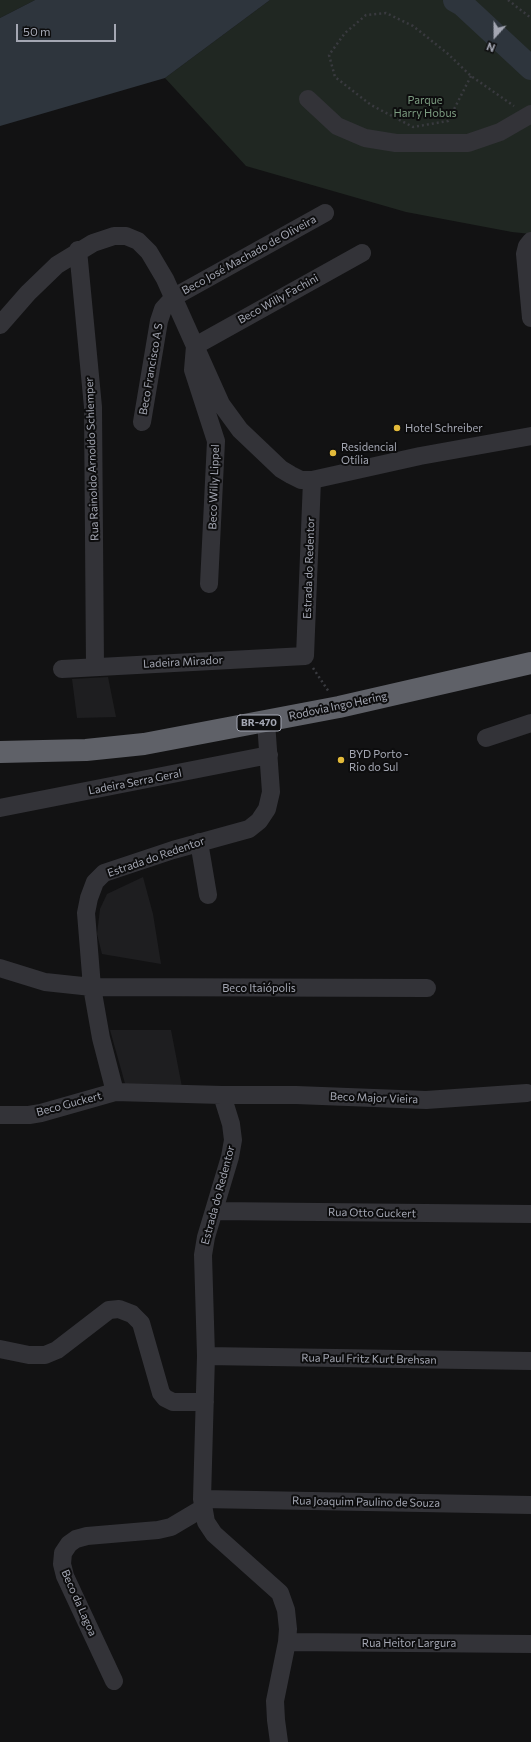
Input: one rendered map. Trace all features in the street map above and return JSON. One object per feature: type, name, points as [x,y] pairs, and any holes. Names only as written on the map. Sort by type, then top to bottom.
[{"type":"highway","name":"Rodovia Ingo Hering","points":[[0,752],[52,752],[117,748],[266,722],[525,668]]},
{"type":"street","points":[[308,99],[338,126],[364,138],[396,143],[468,142],[500,132],[529,115]]},
{"type":"street","name":"Beco José Machado de Oliveira","points":[[174,297],[325,213]]},
{"type":"street","points":[[0,325],[42,279],[57,265],[78,250],[114,236],[126,236],[138,241],[149,252],[174,297],[220,404],[240,430],[281,469],[301,480],[312,480],[420,456],[531,436]]},
{"type":"street","points":[[531,241],[527,246],[525,254],[531,318]]},
{"type":"street","name":"Rua Rainoldo Arnoldo Schlemper","points":[[78,250],[92,407],[95,667]]},
{"type":"street","name":"Beco Willy Fachini","points":[[195,346],[362,253]]},
{"type":"street","name":"Beco Francisco A S","points":[[142,422],[159,321],[163,309],[174,297]]},
{"type":"street","name":"Beco Willy Lippel","points":[[195,346],[193,370],[216,441],[209,584]]},
{"type":"street","name":"Estrada do Redentor","points":[[305,656],[312,480]]},
{"type":"street","name":"Ladeira Mirador","points":[[62,670],[305,656]]},
{"type":"street","points":[[486,738],[531,723],[531,714]]},
{"type":"street","name":"Estrada do Redentor","points":[[115,1092],[101,1038],[92,988],[86,913],[89,898],[95,882],[104,874],[199,842],[248,828],[259,821],[267,809],[271,792],[266,722]]},
{"type":"street","name":"Ladeira Serra Geral","points":[[0,808],[269,755]]},
{"type":"street","points":[[199,842],[208,895]]},
{"type":"street","name":"Beco Itaiópolis","points":[[0,968],[45,982],[92,988],[427,988]]},
{"type":"street","points":[[115,1092],[222,1095]]},
{"type":"street","name":"Beco Guckert","points":[[0,1115],[29,1115],[41,1113],[115,1092]]},
{"type":"street","name":"Beco Major Vieira","points":[[222,1095],[296,1095],[426,1100],[527,1093]]},
{"type":"street","name":"Estrada do Redentor","points":[[222,1095],[231,1124],[233,1140],[230,1157],[206,1237],[203,1255],[206,1356],[202,1504],[206,1522],[214,1534],[280,1593],[286,1610],[288,1628],[287,1642],[275,1701],[279,1742]]},
{"type":"street","name":"Rua Otto Guckert","points":[[214,1211],[531,1214]]},
{"type":"street","points":[[0,1349],[29,1355],[45,1354],[57,1350],[109,1310],[120,1309],[132,1314],[141,1323],[161,1393],[165,1398],[172,1402],[205,1402]]},
{"type":"street","name":"Rua Paul Fritz Kurt Brehsan","points":[[206,1356],[531,1361]]},
{"type":"street","name":"Rua Joaquim Paulino de Souza","points":[[202,1504],[531,1505]]},
{"type":"street","name":"Beco da Lagoa","points":[[114,1681],[65,1576],[62,1564],[63,1553],[69,1544],[76,1539],[87,1536],[158,1530],[171,1527],[202,1504]]},
{"type":"street","name":"Rua Heitor Largura","points":[[287,1642],[531,1644]]},
{"type":"path","points":[[508,0],[531,18]]},
{"type":"path","points":[[471,76],[448,121],[412,127],[371,105],[335,77],[328,55],[345,33],[366,15],[386,13],[413,26],[448,53],[471,76],[529,115]]},
{"type":"path","points":[[305,656],[339,707]]},
{"type":"shaded area","points":[[35,0],[270,0],[165,78],[0,126],[0,18]]},
{"type":"shaded area","points":[[108,677],[116,717],[77,718],[72,679]]},
{"type":"shaded area","points":[[143,877],[153,914],[161,964],[102,954],[97,934],[100,909],[107,894]]},
{"type":"shaded area","points":[[110,1030],[171,1030],[182,1087],[126,1087]]},
{"type":"green space","points":[[0,0],[35,0],[0,18]]},
{"type":"green space","name":"Parque Harry Hobus","points":[[270,0],[531,0],[531,234],[512,232],[406,212],[246,166],[165,78]]},
{"type":"waterway","points":[[455,0],[462,4],[531,68]]},
{"type":"place","name":"Hotel Schreiber","points":[[397,428]]},
{"type":"place","name":"Residencial Otília","points":[[333,453]]},
{"type":"place","name":"BYD Porto - Rio do Sul","points":[[341,760]]}]
